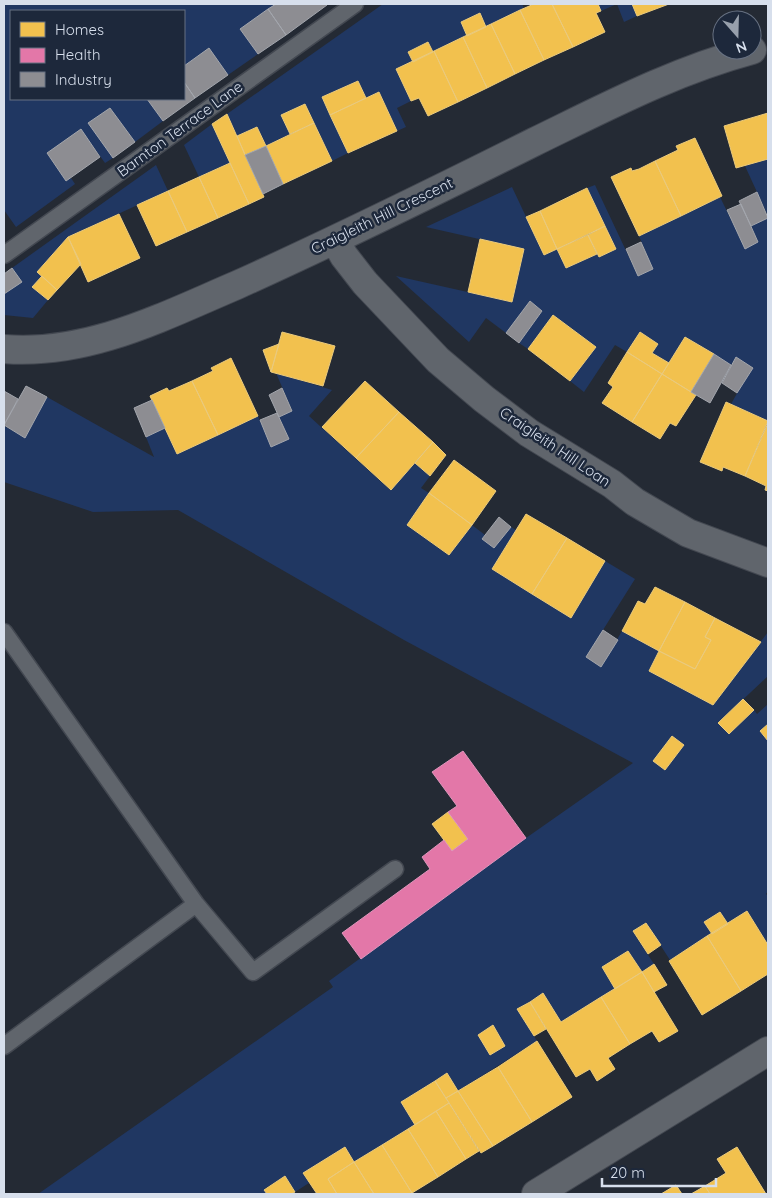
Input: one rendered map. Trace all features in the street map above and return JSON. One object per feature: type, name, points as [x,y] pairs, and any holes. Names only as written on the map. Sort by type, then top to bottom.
[{"type":"street","name":"Craigleith Hill Crescent","points":[[4,349],[39,350],[100,340],[158,319],[335,240],[639,90],[717,60]]},
{"type":"street","name":"Craigleith Hill Loan","points":[[335,240],[344,256],[365,283],[438,360],[484,399],[529,433],[597,475],[635,502],[688,533],[768,563]]},
{"type":"street","points":[[536,1194],[768,1051]]},
{"type":"lane","name":"Barnton Terrace Lane","points":[[4,255],[356,4]]},
{"type":"lane","points":[[4,632],[196,904],[253,972],[395,869]]},
{"type":"lane","points":[[4,1046],[196,904]]},
{"type":"shaded area","points":[[4,4],[276,4],[240,29],[258,54],[228,75],[209,49],[185,65],[185,10],[10,10],[10,100],[148,100],[163,121],[135,142],[110,108],[89,123],[113,158],[105,163],[81,130],[47,153],[66,181],[71,178],[75,184],[16,227],[4,210]]},
{"type":"shaded area","points":[[383,4],[522,4],[524,8],[486,27],[480,14],[461,22],[467,36],[433,52],[428,42],[408,52],[413,62],[396,69],[411,101],[397,108],[406,127],[397,131],[379,92],[366,98],[358,81],[322,97],[348,153],[332,161],[305,104],[281,115],[290,134],[266,146],[257,127],[237,136],[227,114]]},
{"type":"shaded area","points":[[598,4],[617,4],[601,11]]},
{"type":"shaded area","points":[[617,4],[632,4],[637,16],[624,22]]},
{"type":"shaded area","points":[[212,124],[230,163],[199,177],[184,145]]},
{"type":"shaded area","points":[[768,159],[768,216],[745,166]]},
{"type":"shaded area","points":[[156,165],[168,191],[68,237],[37,272],[42,276],[33,287],[48,300],[33,318],[4,315],[4,294],[21,282],[12,268]]},
{"type":"shaded area","points":[[595,185],[638,276],[653,269],[639,236],[720,197],[745,248],[758,242],[751,226],[768,218],[768,421],[731,404],[752,367],[736,358],[731,365],[685,337],[669,363],[652,353],[658,344],[640,332],[627,352],[615,345],[584,392],[570,381],[596,347],[553,315],[528,349],[519,343],[542,311],[530,301],[506,333],[486,318],[469,342],[396,276],[512,302],[523,249],[426,227],[512,187],[544,255],[557,249],[566,268],[597,254],[599,257],[615,249],[587,188]]},
{"type":"shaded area","points":[[276,373],[332,390],[309,416],[390,490],[415,463],[430,476],[421,488],[429,493],[407,525],[448,555],[472,525],[485,535],[482,539],[494,548],[511,527],[516,530],[492,569],[571,617],[605,561],[635,579],[586,657],[601,667],[622,631],[659,651],[649,671],[713,705],[768,632],[768,676],[718,723],[729,734],[754,710],[757,714],[768,704],[768,724],[760,731],[768,741],[768,891],[766,894],[768,896],[768,945],[748,912],[728,924],[720,912],[704,922],[712,934],[670,960],[646,923],[633,932],[654,964],[642,972],[628,951],[602,967],[615,989],[561,1022],[543,994],[517,1009],[537,1041],[458,1091],[447,1073],[401,1102],[415,1125],[354,1162],[345,1148],[303,1174],[309,1183],[295,1192],[285,1176],[264,1189],[267,1194],[38,1194],[333,987],[329,981],[633,763],[404,640],[178,510],[93,512],[4,482],[4,426],[25,437],[47,397],[154,457],[146,437],[165,428],[177,454],[258,416],[271,446],[289,439],[279,417],[292,410]]},
{"type":"building: Homes","points":[[534,4],[552,4],[573,47],[544,60],[520,10]]},
{"type":"building: Homes","points":[[552,4],[598,4],[601,11],[596,13],[605,32],[573,47]]},
{"type":"building: Homes","points":[[632,4],[669,4],[637,16]]},
{"type":"building: Homes","points":[[520,10],[544,60],[515,74],[491,24]]},
{"type":"building: Homes","points":[[480,13],[486,27],[467,36],[461,22]]},
{"type":"building: Homes","points":[[491,24],[515,74],[487,88],[463,37]]},
{"type":"building: Homes","points":[[463,37],[487,88],[458,102],[434,51]]},
{"type":"building: Homes","points":[[428,42],[433,52],[413,62],[408,52]]},
{"type":"building: Homes","points":[[434,51],[458,102],[428,116],[419,98],[411,101],[396,69]]},
{"type":"building: Homes","points":[[358,81],[366,98],[330,115],[322,97]]},
{"type":"building: Homes","points":[[379,92],[397,131],[348,153],[330,115]]},
{"type":"building: Homes","points":[[305,104],[314,123],[290,134],[281,115]]},
{"type":"building: Homes","points":[[768,113],[768,159],[736,168],[724,126]]},
{"type":"building: Homes","points":[[227,114],[264,197],[249,204],[212,124]]},
{"type":"building: Homes","points":[[314,123],[332,161],[283,184],[266,146]]},
{"type":"building: Homes","points":[[257,127],[266,146],[245,155],[237,136]]},
{"type":"building: Homes","points":[[695,138],[722,196],[681,216],[655,161],[678,150],[676,146]]},
{"type":"building: Homes","points":[[655,161],[681,216],[639,236],[611,177],[631,168],[632,171],[639,169]]},
{"type":"building: Homes","points":[[230,163],[249,204],[218,218],[199,177]]},
{"type":"building: Homes","points":[[199,177],[218,218],[187,232],[168,191]]},
{"type":"building: Homes","points":[[587,188],[605,226],[557,249],[540,211]]},
{"type":"building: Homes","points":[[168,191],[187,232],[156,246],[137,205]]},
{"type":"building: Homes","points":[[540,211],[557,249],[544,255],[526,217]]},
{"type":"building: Homes","points":[[119,214],[140,258],[88,282],[68,237]]},
{"type":"building: Homes","points":[[605,226],[616,249],[599,257],[588,235]]},
{"type":"building: Homes","points":[[588,235],[597,254],[566,268],[557,249]]},
{"type":"building: Homes","points":[[68,237],[81,264],[57,290],[37,272]]},
{"type":"building: Homes","points":[[480,239],[524,249],[512,302],[468,292]]},
{"type":"building: Homes","points":[[42,276],[57,290],[48,300],[32,287]]},
{"type":"building: Homes","points":[[553,315],[596,347],[570,381],[528,349]]},
{"type":"building: Homes","points":[[282,332],[335,346],[323,386],[271,372]]},
{"type":"building: Homes","points":[[640,332],[658,344],[652,353],[669,363],[662,374],[627,352]]},
{"type":"building: Homes","points":[[685,337],[714,354],[691,392],[662,374]]},
{"type":"building: Homes","points":[[279,344],[271,372],[263,350]]},
{"type":"building: Homes","points":[[627,352],[662,374],[632,422],[602,403],[613,387],[608,383]]},
{"type":"building: Homes","points":[[231,358],[258,416],[218,435],[192,381],[213,371],[211,368]]},
{"type":"building: Homes","points":[[662,374],[696,395],[676,426],[670,423],[660,439],[632,422]]},
{"type":"building: Homes","points":[[192,381],[218,435],[177,454],[150,396],[167,388],[169,391]]},
{"type":"building: Homes","points":[[365,381],[399,412],[356,458],[322,427]]},
{"type":"building: Homes","points":[[726,402],[768,421],[745,476],[723,467],[722,471],[700,462]]},
{"type":"building: Homes","points":[[399,412],[433,442],[391,490],[356,458]]},
{"type":"building: Homes","points":[[768,423],[768,491],[765,490],[766,486],[745,476]]},
{"type":"building: Homes","points":[[433,442],[446,455],[430,476],[415,463]]},
{"type":"building: Homes","points":[[454,460],[496,491],[472,525],[429,493]]},
{"type":"building: Homes","points":[[429,493],[472,525],[449,555],[407,525]]},
{"type":"building: Homes","points":[[526,514],[567,538],[532,594],[492,569]]},
{"type":"building: Homes","points":[[567,538],[605,561],[571,618],[532,594]]},
{"type":"building: Homes","points":[[655,587],[685,602],[659,651],[622,631],[638,601],[645,604]]},
{"type":"building: Homes","points":[[685,602],[715,618],[705,637],[711,640],[695,669],[659,651]]},
{"type":"building: Homes","points":[[715,618],[761,642],[713,705],[649,671],[659,651],[695,669],[711,640],[705,637]]},
{"type":"building: Homes","points":[[743,699],[754,710],[729,734],[718,723]]},
{"type":"building: Homes","points":[[768,724],[768,741],[760,731]]},
{"type":"building: Homes","points":[[672,736],[684,745],[665,770],[653,761]]},
{"type":"building: Homes","points":[[448,812],[468,839],[452,851],[432,824]]},
{"type":"building: Homes","points":[[747,911],[768,945],[768,974],[741,991],[707,936]]},
{"type":"building: Homes","points":[[720,912],[728,924],[712,934],[704,922]]},
{"type":"building: Homes","points":[[646,923],[661,945],[648,954],[633,931]]},
{"type":"building: Homes","points":[[707,936],[741,991],[702,1015],[669,961]]},
{"type":"building: Homes","points":[[628,951],[642,972],[615,989],[602,967]]},
{"type":"building: Homes","points":[[654,964],[667,985],[654,992],[642,972]]},
{"type":"building: Homes","points":[[642,972],[678,1031],[659,1042],[652,1031],[630,1044],[601,997]]},
{"type":"building: Homes","points":[[543,993],[561,1022],[601,997],[630,1044],[608,1058],[615,1069],[597,1081],[590,1069],[576,1077],[530,1002]]},
{"type":"building: Homes","points":[[530,1002],[546,1029],[534,1036],[517,1009]]},
{"type":"building: Homes","points":[[493,1025],[505,1046],[490,1055],[478,1035]]},
{"type":"building: Homes","points":[[537,1041],[572,1097],[532,1122],[498,1067]]},
{"type":"building: Homes","points":[[498,1067],[532,1122],[493,1146],[458,1091]]},
{"type":"building: Homes","points":[[447,1073],[458,1091],[446,1098],[435,1081]]},
{"type":"building: Homes","points":[[435,1081],[449,1103],[415,1125],[401,1102]]},
{"type":"building: Homes","points":[[458,1091],[493,1146],[481,1153],[446,1098]]},
{"type":"building: Homes","points":[[449,1103],[479,1151],[466,1159],[436,1111]]},
{"type":"building: Homes","points":[[436,1111],[466,1159],[438,1177],[408,1129]]},
{"type":"building: Homes","points":[[408,1129],[438,1177],[412,1193],[382,1145]]},
{"type":"building: Homes","points":[[382,1145],[412,1193],[374,1194],[354,1162]]},
{"type":"building: Homes","points":[[345,1147],[354,1162],[328,1179],[337,1194],[317,1194],[303,1173]]},
{"type":"building: Homes","points":[[737,1147],[766,1194],[710,1194],[705,1186],[726,1173],[717,1159]]},
{"type":"building: Homes","points":[[354,1162],[374,1194],[337,1194],[328,1179]]},
{"type":"building: Homes","points":[[285,1176],[295,1192],[291,1194],[267,1194],[264,1190]]},
{"type":"building: Homes","points":[[676,1185],[682,1194],[661,1194]]},
{"type":"building: Homes","points":[[705,1186],[710,1194],[691,1194]]},
{"type":"building: Health","points":[[463,751],[526,838],[361,959],[342,933],[430,869],[422,857],[444,840],[452,851],[468,839],[448,812],[457,806],[432,772]]},
{"type":"building: Industry","points":[[276,4],[327,5],[286,35],[268,9]]},
{"type":"building: Industry","points":[[268,9],[286,35],[258,54],[240,29]]},
{"type":"building: Industry","points":[[209,48],[228,75],[195,98],[185,83],[185,65]]},
{"type":"building: Industry","points":[[185,83],[195,98],[163,121],[148,100],[185,100]]},
{"type":"building: Industry","points":[[110,108],[135,142],[113,158],[88,123]]},
{"type":"building: Industry","points":[[81,129],[100,157],[66,181],[47,153]]},
{"type":"building: Industry","points":[[266,146],[283,184],[263,194],[245,155]]},
{"type":"building: Industry","points":[[757,192],[768,218],[751,226],[739,201]]},
{"type":"building: Industry","points":[[741,204],[758,242],[745,249],[727,210]]},
{"type":"building: Industry","points":[[641,242],[653,269],[638,276],[626,249]]},
{"type":"building: Industry","points":[[12,268],[22,282],[4,294],[4,274]]},
{"type":"building: Industry","points":[[530,301],[542,311],[519,343],[506,333]]},
{"type":"building: Industry","points":[[714,354],[731,365],[710,403],[691,392]]},
{"type":"building: Industry","points":[[736,357],[753,368],[737,393],[722,383]]},
{"type":"building: Industry","points":[[26,386],[47,397],[25,438],[4,425]]},
{"type":"building: Industry","points":[[282,388],[292,411],[279,417],[269,395]]},
{"type":"building: Industry","points":[[4,391],[18,399],[4,425]]},
{"type":"building: Industry","points":[[152,400],[165,428],[146,437],[134,408]]},
{"type":"building: Industry","points":[[277,413],[289,439],[271,447],[260,420]]},
{"type":"building: Industry","points":[[499,517],[511,527],[494,548],[482,539]]},
{"type":"building: Industry","points":[[603,630],[618,640],[601,667],[586,657]]}]
